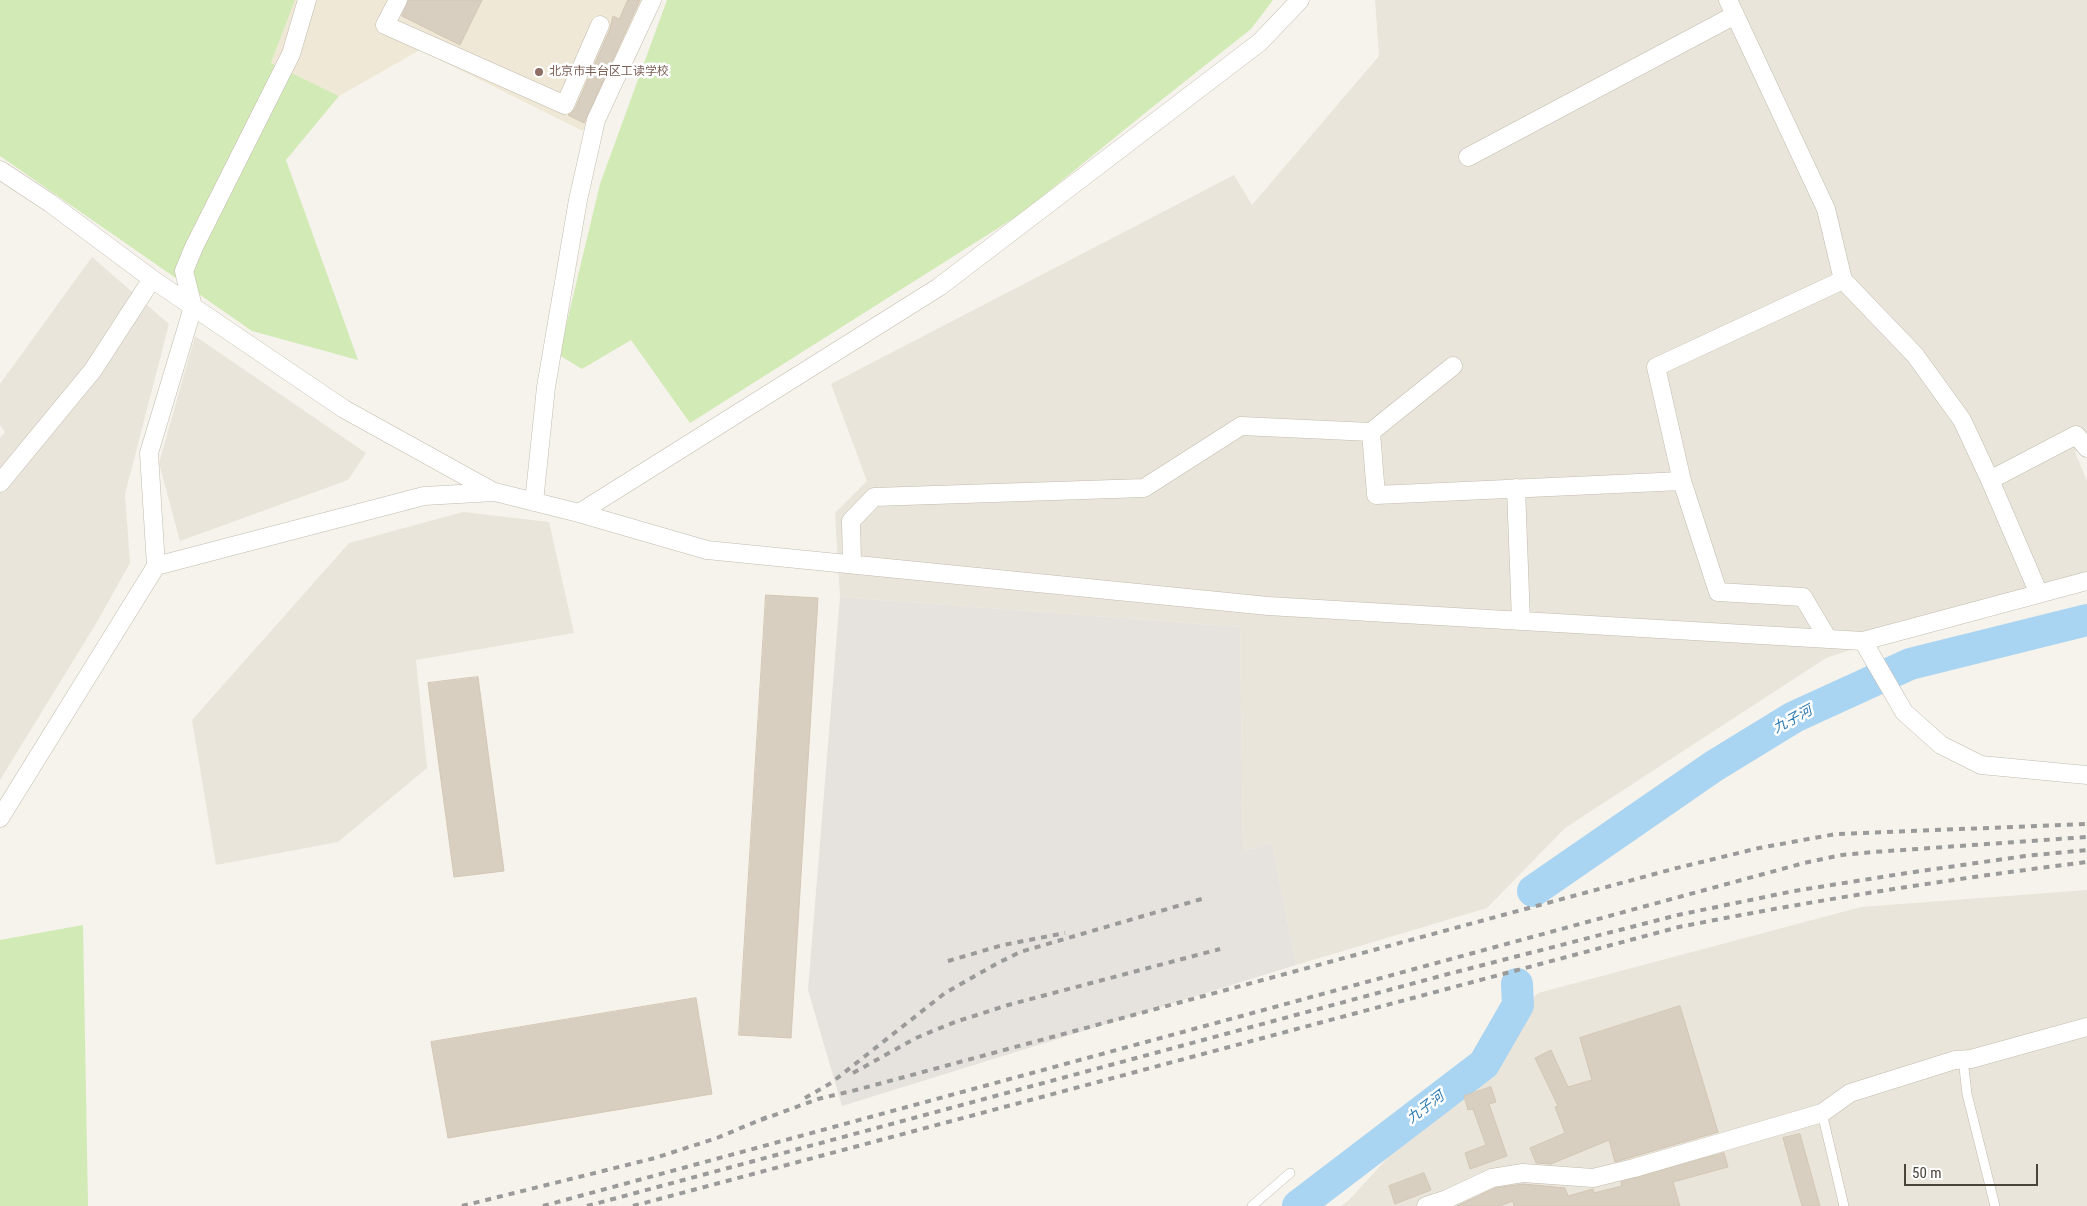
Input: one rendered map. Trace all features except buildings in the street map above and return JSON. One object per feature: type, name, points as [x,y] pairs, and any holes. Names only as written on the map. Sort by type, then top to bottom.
[{"type":"street","points":[[0,818],[156,566],[149,453],[193,307],[184,271],[194,247],[291,54],[308,0]]},
{"type":"street","points":[[398,0],[386,25],[565,104],[600,25]]},
{"type":"street","points":[[534,502],[546,387],[578,200],[596,120],[652,0]]},
{"type":"street","points":[[579,513],[939,287],[1260,42],[1300,0]]},
{"type":"street","points":[[1468,157],[1732,8],[1826,209],[1844,280],[1915,355],[1962,420],[1990,480],[2038,594]]},
{"type":"street","points":[[0,170],[50,203],[152,279],[344,409],[494,492],[579,513],[707,550],[1268,606],[1863,642],[2087,581]]},
{"type":"street","points":[[0,483],[93,370],[152,279]]},
{"type":"street","points":[[1828,639],[1802,597],[1718,592],[1682,481],[1656,367],[1844,280]]},
{"type":"street","points":[[852,564],[852,520],[874,497],[1144,488],[1241,426],[1371,432],[1453,366]]},
{"type":"street","points":[[1371,432],[1376,495],[1682,481]]},
{"type":"street","points":[[1990,480],[2076,435],[2087,448]]},
{"type":"street","points":[[1516,488],[1521,621]]},
{"type":"street","points":[[156,566],[424,496],[494,492]]},
{"type":"street","points":[[1863,642],[1904,712],[1941,745],[1981,765],[2087,775]]},
{"type":"street","points":[[1426,1206],[1447,1199],[1492,1178],[1523,1173],[1593,1178],[1634,1168],[1822,1114],[1850,1093],[1955,1060],[2087,1027]]},
{"type":"lane","points":[[1963,1059],[1967,1094],[1995,1206]]},
{"type":"lane","points":[[1822,1114],[1844,1206]]},
{"type":"lane","points":[[1252,1206],[1290,1173]]},
{"type":"shaded area","name":"北京市丰台区工读学校","points":[[295,0],[648,0],[610,80],[583,131],[420,50],[339,96],[271,63]]},
{"type":"shaded area","points":[[1375,0],[2087,0],[2087,445],[2075,452],[2087,481],[2087,572],[1826,658],[1565,828],[1487,908],[1296,965],[1272,844],[1243,851],[1240,627],[840,597],[835,513],[867,481],[831,384],[1234,175],[1252,205],[1379,56]]},
{"type":"shaded area","points":[[92,257],[169,324],[125,494],[130,563],[97,622],[0,780],[0,438],[5,432],[0,425],[0,384]]},
{"type":"shaded area","points":[[195,336],[366,453],[348,480],[180,541],[159,463]]},
{"type":"shaded area","points":[[463,512],[549,522],[574,633],[416,660],[427,768],[338,842],[216,865],[192,720],[349,543]]},
{"type":"shaded area","points":[[840,597],[1240,627],[1243,851],[1272,844],[1296,965],[842,1106],[808,990]]},
{"type":"shaded area","points":[[2087,890],[2087,1206],[1341,1206],[1349,1200],[1538,993],[1861,907]]},
{"type":"green space","points":[[0,0],[295,0],[271,63],[339,96],[286,160],[358,360],[252,331],[0,156]]},
{"type":"green space","points":[[667,0],[1273,0],[1251,29],[1022,213],[690,423],[631,340],[582,369],[559,355],[600,184]]},
{"type":"green space","points":[[83,925],[88,1206],[0,1206],[0,940]]},
{"type":"waterway","name":"九子河","points":[[1533,891],[1714,766],[1794,717],[1910,664],[2087,620]]},
{"type":"waterway","name":"九子河","points":[[1298,1206],[1484,1064],[1518,1005],[1517,984]]},
{"type":"railway","points":[[761,1120],[818,1099],[1673,869],[1759,848],[1836,834],[2087,824]]},
{"type":"railway","points":[[543,1206],[1804,863],[1842,855],[1874,852],[2087,837]]},
{"type":"railway","points":[[587,1206],[1448,974],[1678,915],[1794,891],[1907,873],[2025,856],[2087,850]]},
{"type":"railway","points":[[633,1206],[1679,927],[1883,891],[2087,862]]},
{"type":"railway","points":[[805,1098],[831,1083],[945,993],[996,964],[1020,952],[1205,898]]},
{"type":"railway","points":[[948,961],[1003,945],[1065,933]]},
{"type":"railway","points":[[853,1073],[916,1038],[955,1022],[1008,1005],[1220,949]]},
{"type":"railway","points":[[462,1206],[655,1158],[717,1138],[767,1117]]},
{"type":"place","name":"北京市丰台区工读学校","points":[[539,72]]}]
